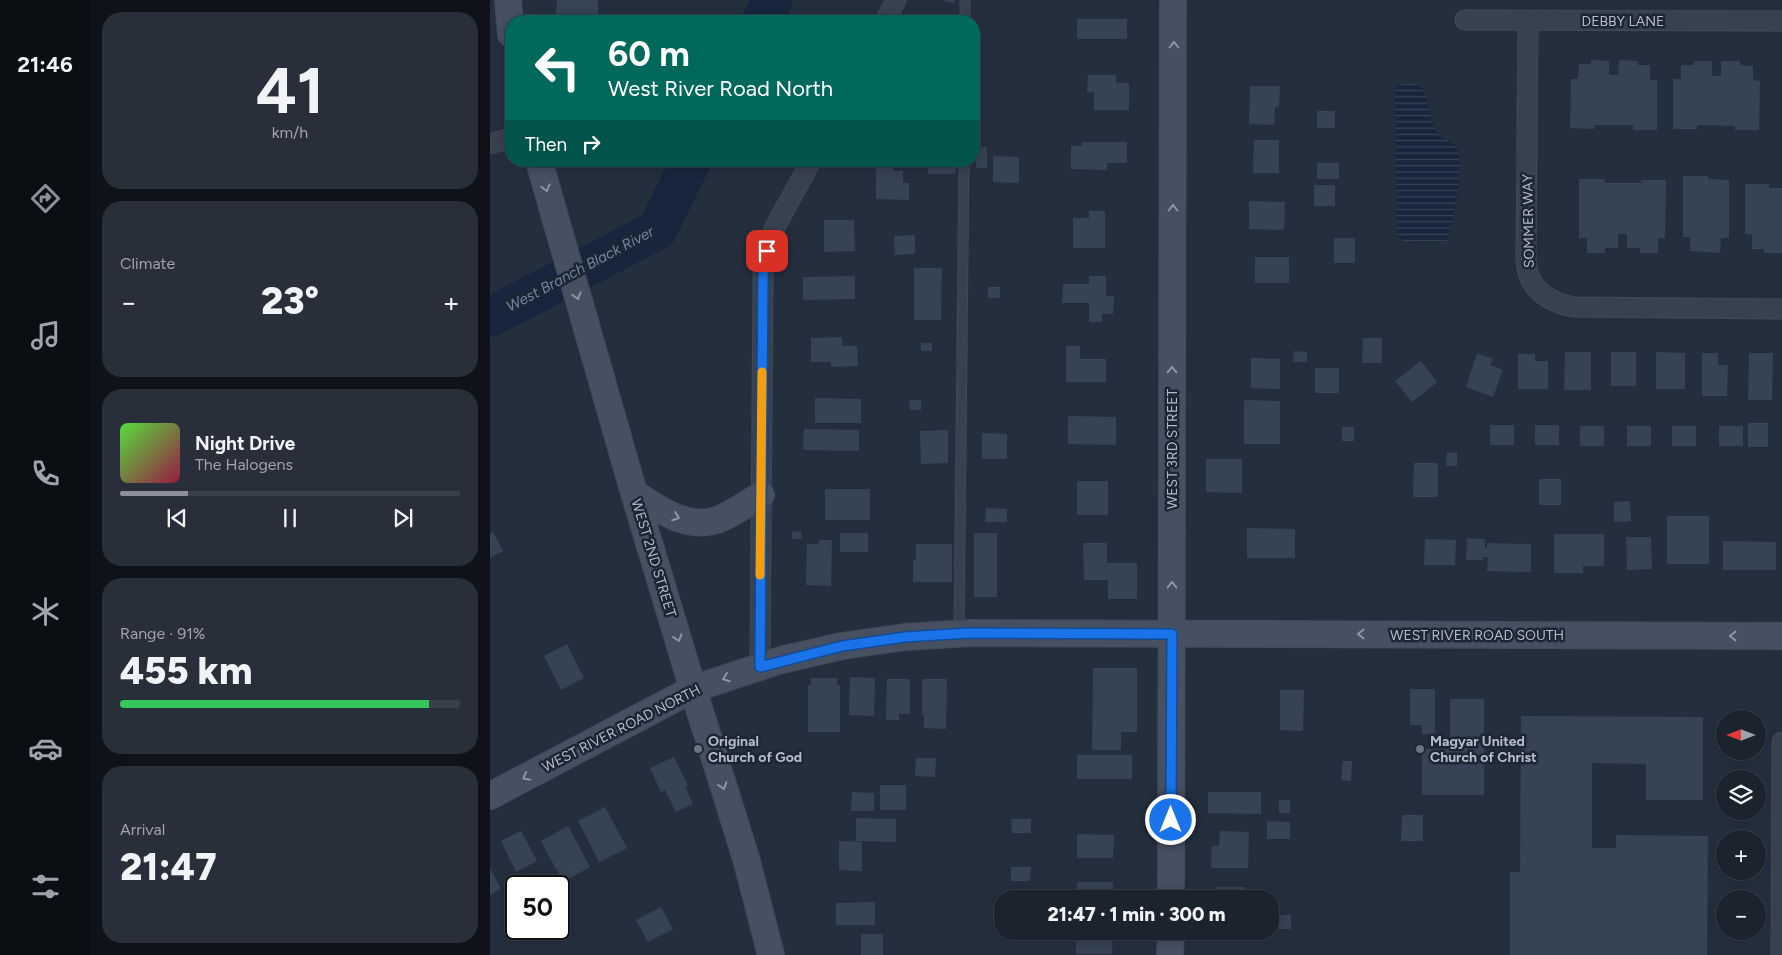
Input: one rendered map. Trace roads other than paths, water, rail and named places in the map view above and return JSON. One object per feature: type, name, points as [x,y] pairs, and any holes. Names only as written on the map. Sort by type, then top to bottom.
[{"type":"main road","points":[[508,0],[509,15]]},
{"type":"main road","name":"WEST 3RD STREET","points":[[1171,890],[1173,0]]},
{"type":"main road","name":"WEST 2ND STREET","points":[[541,167],[634,493],[746,858],[771,955]]},
{"type":"main road","points":[[634,493],[672,516],[694,523],[722,518],[761,495]]},
{"type":"main road","name":"WEST RIVER ROAD NORTH","points":[[490,796],[693,689],[760,667],[842,646],[905,637],[959,634],[1172,634]]},
{"type":"main road","name":"WEST RIVER ROAD SOUTH","points":[[1172,634],[1782,636]]},
{"type":"main road","points":[[1170,955],[1171,940]]},
{"type":"street","points":[[888,15],[896,0]]},
{"type":"street","name":"DEBBY LANE","points":[[1464,20],[1782,21]]},
{"type":"street","name":"SOMMER WAY","points":[[1528,20],[1526,259],[1528,275],[1535,286],[1545,295],[1559,303],[1575,307],[1782,308]]},
{"type":"street","points":[[490,144],[505,140]]},
{"type":"street","points":[[760,667],[763,276],[767,251],[774,229],[808,167]]},
{"type":"street","points":[[1781,954],[1782,742]]},
{"type":"lane","points":[[965,0],[965,15]]},
{"type":"lane","points":[[959,634],[964,167]]},
{"type":"water","points":[[1414,83],[1422,88],[1437,132],[1457,149],[1460,168],[1459,181],[1447,242],[1403,241],[1397,236],[1395,92],[1398,86]]},
{"type":"waterway","name":"West Branch Black River","points":[[764,15],[772,0]]},
{"type":"waterway","name":"West Branch Black River","points":[[490,317],[657,230],[688,167]]},
{"type":"place","name":"Original Church of God","points":[[698,749]]},
{"type":"place","name":"Magyar United Church of Christ","points":[[1420,749]]}]
